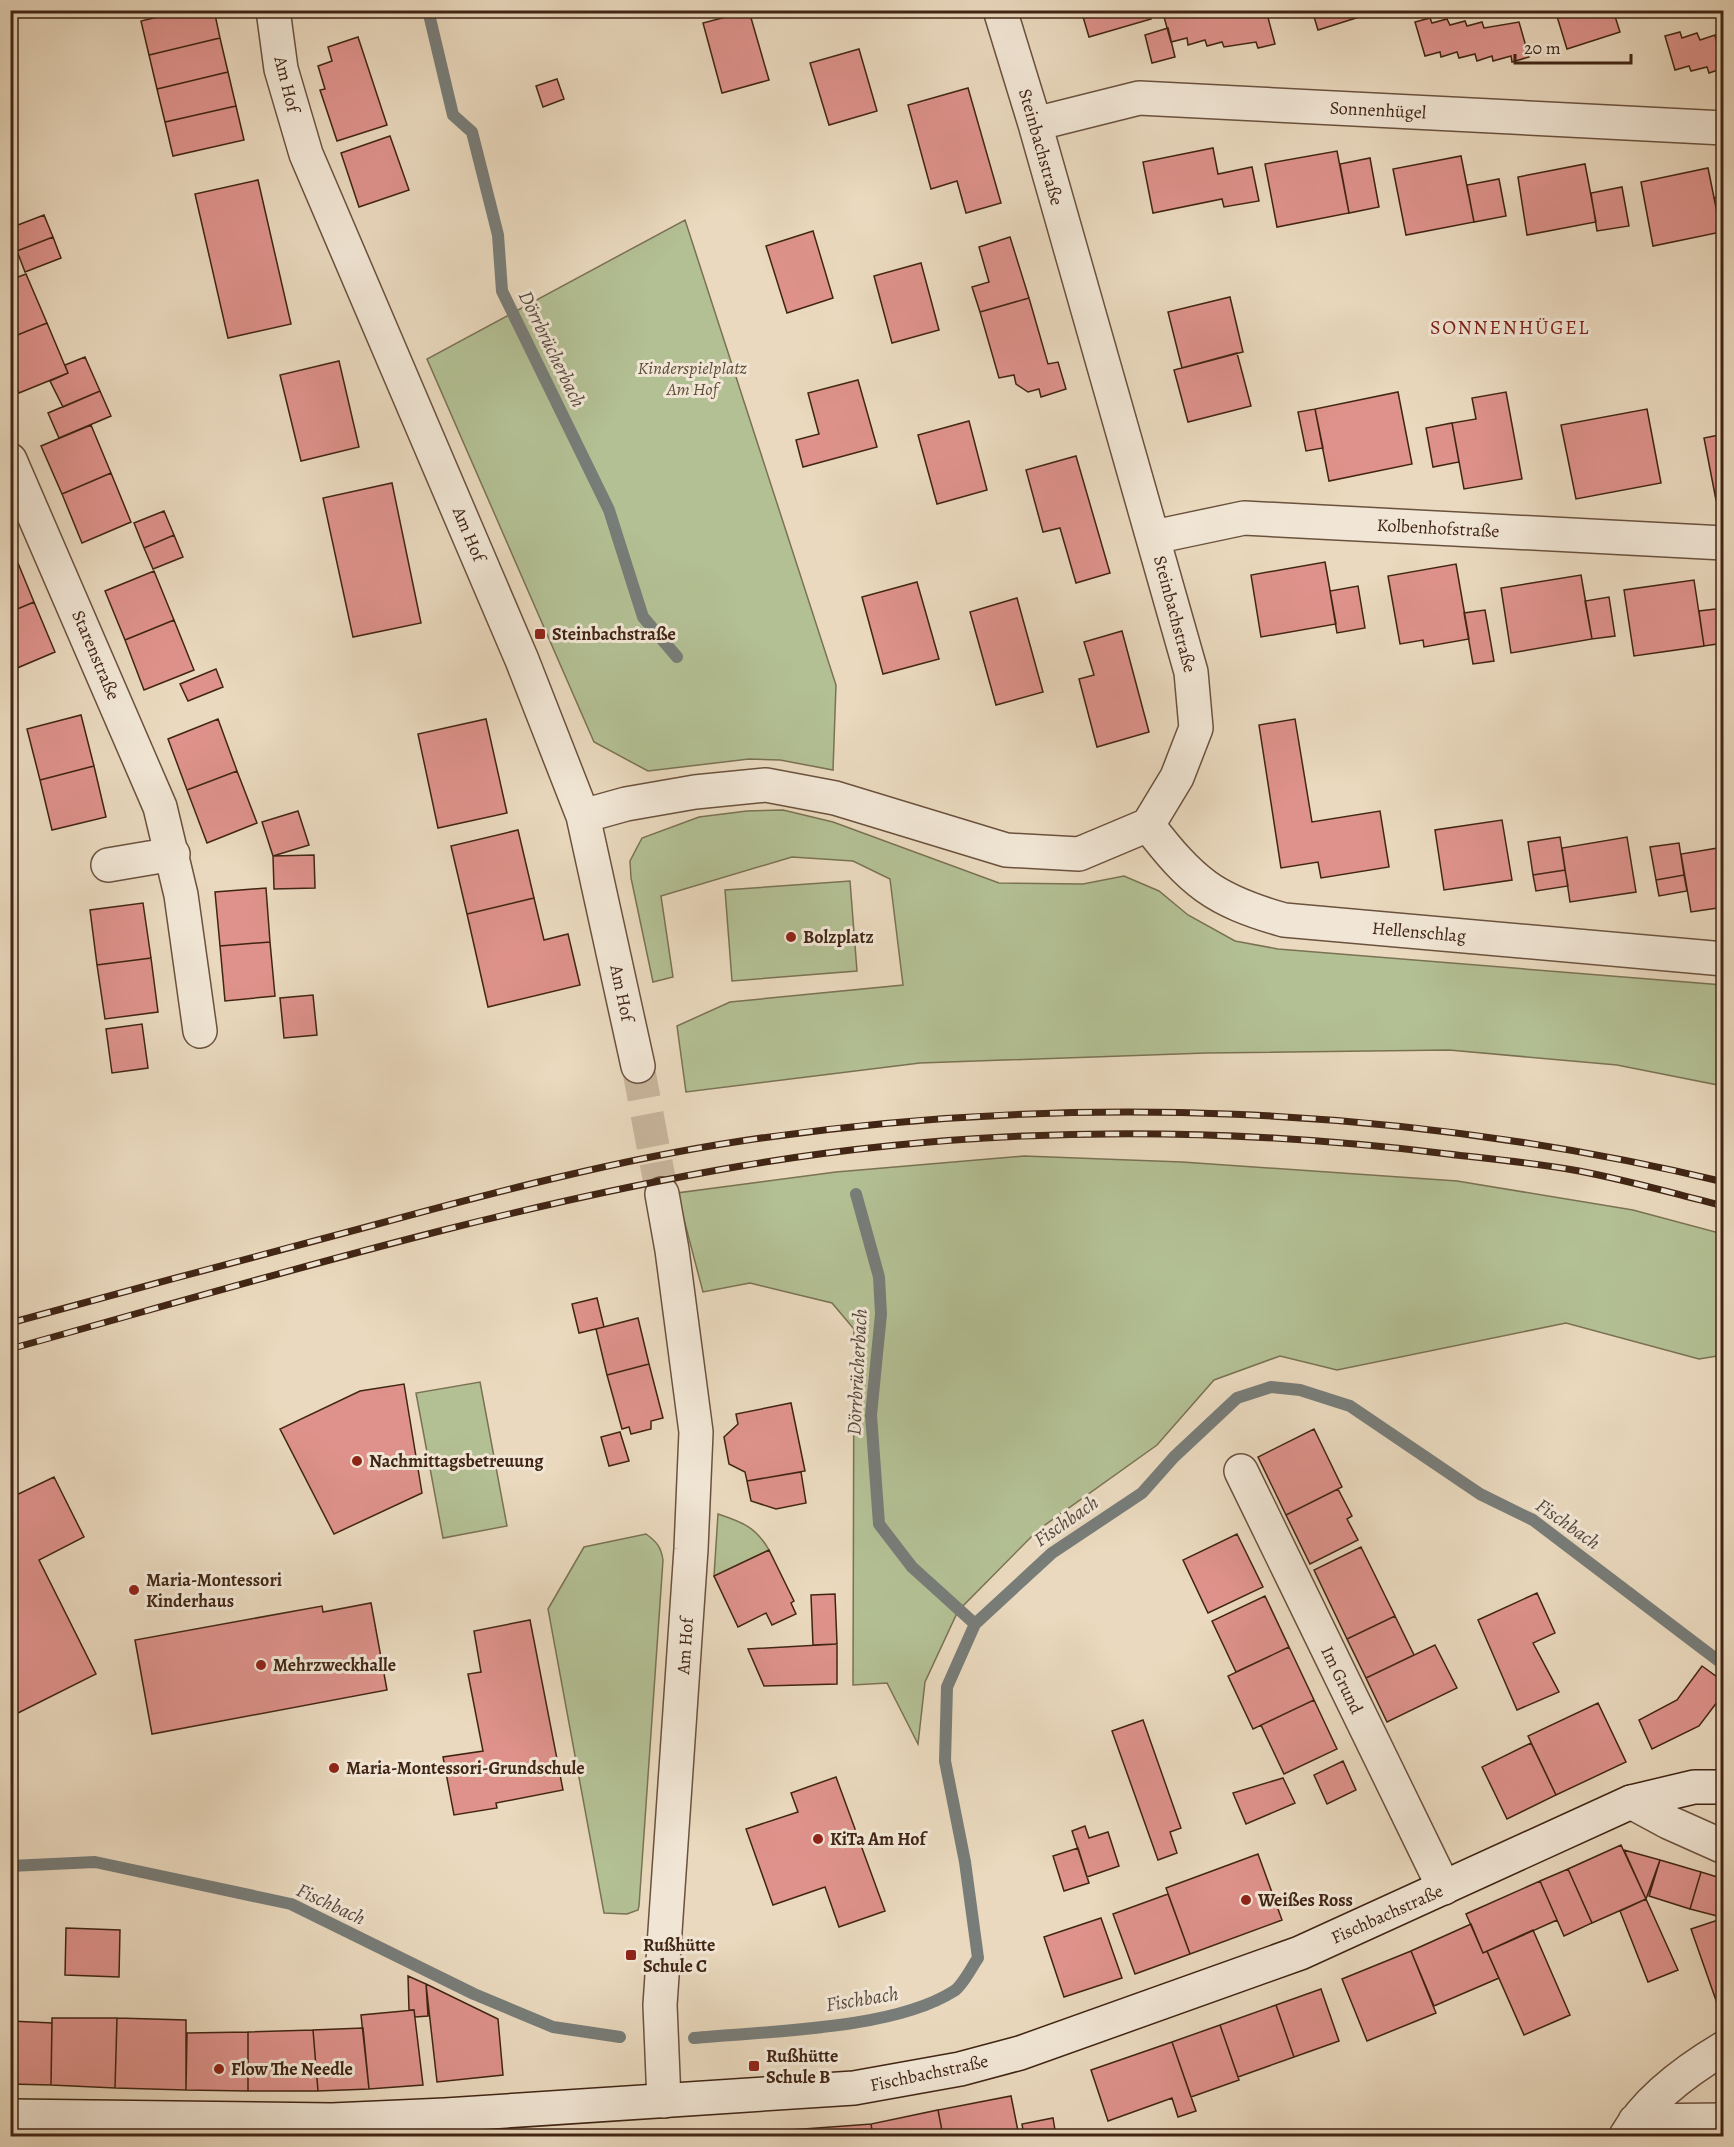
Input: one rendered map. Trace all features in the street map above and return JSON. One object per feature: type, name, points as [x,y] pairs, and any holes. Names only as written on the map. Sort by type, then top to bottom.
[{"type":"street","name":"Am Hof","points":[[273,10],[281,69],[306,154],[522,660],[583,816],[638,1066]]},
{"type":"street","name":"Steinbachstraße","points":[[1000,10],[1035,124],[1191,672],[1196,728],[1177,777],[1148,825]]},
{"type":"street","name":"Sonnenhügel","points":[[1035,124],[1139,99],[1724,128]]},
{"type":"street","name":"Starenstraße","points":[[10,460],[160,807],[173,854],[200,1031]]},
{"type":"street","name":"Kolbenhofstraße","points":[[1154,537],[1245,518],[1724,543]]},
{"type":"street","points":[[583,816],[655,799],[758,785],[835,798],[1006,850],[1079,854],[1148,825]]},
{"type":"street","name":"Hellenschlag","points":[[1148,825],[1175,860],[1207,890],[1250,911],[1284,920],[1724,959]]},
{"type":"street","points":[[108,865],[173,854]]},
{"type":"street","name":"Am Hof","points":[[662,1194],[696,1432],[691,1549],[660,2005],[664,2101]]},
{"type":"street","name":"Im Grund","points":[[1241,1471],[1444,1888]]},
{"type":"street","name":"Fischbachstraße","points":[[10,2116],[332,2120],[664,2101],[867,2086],[970,2067],[1020,2053],[1300,1953],[1444,1888],[1594,1816],[1631,1802],[1694,1787],[1724,1787]]},
{"type":"street","points":[[1631,1802],[1668,1822],[1724,1847]]},
{"type":"street","points":[[1630,2129],[1698,2064],[1724,2048]]},
{"type":"street","points":[[1630,2129],[1724,2120]]},
{"type":"green space","name":"Kinderspielplatz Am Hof","points":[[685,220],[836,685],[833,770],[780,760],[749,759],[648,771],[594,742],[427,359]]},
{"type":"green space","points":[[783,810],[833,822],[999,883],[1083,884],[1124,876],[1159,891],[1188,915],[1235,941],[1278,949],[1723,985],[1723,1086],[1617,1065],[1449,1050],[1206,1053],[920,1063],[686,1092],[677,1026],[730,1002],[903,985],[890,879],[853,861],[792,857],[661,896],[673,977],[653,982],[631,878],[630,861],[642,838],[699,817],[747,811]]},
{"type":"green space","name":"Bolzplatz","points":[[850,881],[857,971],[732,981],[725,890]]},
{"type":"green space","points":[[1024,1156],[1182,1162],[1457,1181],[1633,1210],[1723,1234],[1723,1355],[1699,1359],[1566,1323],[1337,1370],[1280,1356],[1214,1380],[1157,1445],[1038,1530],[958,1611],[925,1682],[918,1744],[887,1683],[853,1685],[854,1329],[832,1303],[750,1283],[703,1292],[677,1193],[836,1172]]},
{"type":"green space","points":[[480,1382],[507,1526],[443,1538],[416,1393]]},
{"type":"green space","points":[[718,1514],[748,1526],[769,1550],[714,1576]]},
{"type":"green space","points":[[646,1534],[658,1545],[663,1560],[639,1906],[638,1910],[627,1914],[604,1913],[548,1609],[584,1547]]},
{"type":"building","points":[[187,10],[214,10],[220,38],[149,55],[141,21]]},
{"type":"building","points":[[1081,10],[1148,10],[1151,19],[1089,37]]},
{"type":"building","points":[[1186,10],[1247,10],[1247,14],[1266,10],[1275,44],[1258,48],[1256,42],[1224,47],[1222,42],[1207,46],[1205,40],[1188,45],[1187,38],[1171,42],[1164,17]]},
{"type":"building","points":[[1312,10],[1371,10],[1372,13],[1318,30]]},
{"type":"building","points":[[1555,10],[1613,10],[1620,32],[1567,49]]},
{"type":"building","points":[[749,11],[769,80],[722,93],[703,23]]},
{"type":"building","points":[[1430,18],[1432,23],[1447,19],[1450,25],[1465,21],[1467,26],[1482,22],[1484,28],[1519,22],[1529,57],[1512,62],[1511,56],[1493,61],[1492,56],[1477,61],[1475,54],[1459,58],[1457,52],[1441,57],[1440,52],[1425,56],[1415,22]]},
{"type":"building","points":[[1168,28],[1175,57],[1152,63],[1145,35]]},
{"type":"building","points":[[1680,32],[1682,38],[1697,33],[1700,40],[1715,35],[1716,40],[1724,38],[1724,68],[1709,73],[1707,67],[1691,71],[1689,66],[1675,70],[1665,36]]},
{"type":"building","points":[[358,37],[387,125],[337,141],[320,90],[325,89],[318,66],[332,61],[328,47]]},
{"type":"building","points":[[220,38],[228,72],[157,89],[149,55]]},
{"type":"building","points":[[859,49],[877,111],[829,125],[810,63]]},
{"type":"building","points":[[228,72],[236,106],[165,122],[157,89]]},
{"type":"building","points":[[557,79],[564,99],[543,107],[536,86]]},
{"type":"building","points":[[968,88],[1001,203],[966,213],[957,181],[931,189],[908,105]]},
{"type":"building","points":[[236,106],[244,140],[173,156],[165,122]]},
{"type":"building","points":[[390,136],[409,190],[359,207],[341,153]]},
{"type":"building","points":[[1213,148],[1218,174],[1252,167],[1259,201],[1224,207],[1222,199],[1153,213],[1143,162]]},
{"type":"building","points":[[1337,151],[1349,213],[1277,227],[1265,164]]},
{"type":"building","points":[[1461,156],[1474,222],[1406,235],[1393,169]]},
{"type":"building","points":[[1370,158],[1379,207],[1349,213],[1340,164]]},
{"type":"building","points":[[1585,164],[1596,222],[1527,235],[1518,177]]},
{"type":"building","points":[[1708,168],[1721,232],[1653,246],[1641,182]]},
{"type":"building","points":[[1499,179],[1506,216],[1474,222],[1467,185]]},
{"type":"building","points":[[258,180],[291,324],[228,338],[195,194]]},
{"type":"building","points":[[1622,187],[1629,226],[1597,231],[1591,193]]},
{"type":"building","points":[[1724,196],[1724,232],[1721,232],[1714,198]]},
{"type":"building","points":[[44,215],[53,237],[17,251],[10,228]]},
{"type":"building","points":[[813,231],[833,298],[787,313],[766,246]]},
{"type":"building","points":[[53,237],[61,258],[25,272],[17,251]]},
{"type":"building","points":[[1010,237],[1029,298],[980,312],[972,287],[989,282],[979,247]]},
{"type":"building","points":[[921,263],[939,330],[892,343],[874,276]]},
{"type":"building","points":[[26,274],[47,323],[10,338],[10,280]]},
{"type":"building","points":[[1230,297],[1243,352],[1182,368],[1168,312]]},
{"type":"building","points":[[1029,298],[1048,364],[1058,362],[1066,389],[1041,397],[1039,389],[1028,392],[1016,384],[1014,375],[999,378],[980,312]]},
{"type":"building","points":[[47,323],[68,373],[19,393],[10,373],[10,338]]},
{"type":"building","points":[[1237,353],[1251,406],[1188,422],[1174,370]]},
{"type":"building","points":[[85,357],[100,391],[63,407],[50,381],[68,373],[65,365]]},
{"type":"building","points":[[339,361],[359,447],[301,461],[280,375]]},
{"type":"building","points":[[858,380],[877,447],[803,467],[796,440],[819,434],[808,393]]},
{"type":"building","points":[[100,391],[111,416],[59,438],[48,413]]},
{"type":"building","points":[[1398,392],[1412,464],[1329,481],[1315,409]]},
{"type":"building","points":[[1506,392],[1522,479],[1464,489],[1452,423],[1476,419],[1472,398]]},
{"type":"building","points":[[1315,409],[1323,448],[1306,451],[1298,412]]},
{"type":"building","points":[[1647,409],[1661,483],[1576,499],[1561,425]]},
{"type":"building","points":[[969,421],[987,490],[937,504],[918,435]]},
{"type":"building","points":[[1452,423],[1459,462],[1433,467],[1426,428]]},
{"type":"building","points":[[91,425],[111,473],[62,494],[41,446]]},
{"type":"building","points":[[1724,434],[1724,499],[1716,500],[1704,438]]},
{"type":"building","points":[[1076,456],[1110,573],[1076,583],[1060,528],[1043,532],[1026,470]]},
{"type":"building","points":[[111,473],[131,522],[82,543],[62,494]]},
{"type":"building","points":[[392,483],[421,623],[353,637],[323,498]]},
{"type":"building","points":[[164,511],[174,535],[144,548],[134,523]]},
{"type":"building","points":[[174,535],[183,557],[153,569],[144,548]]},
{"type":"building","points":[[13,551],[34,602],[10,612],[10,553]]},
{"type":"building","points":[[1325,562],[1336,624],[1261,637],[1251,575]]},
{"type":"building","points":[[1456,564],[1469,639],[1424,647],[1423,640],[1400,644],[1388,576]]},
{"type":"building","points":[[154,571],[174,620],[125,640],[105,591]]},
{"type":"building","points":[[1581,575],[1592,639],[1511,653],[1501,588]]},
{"type":"building","points":[[1694,580],[1704,646],[1634,656],[1624,590]]},
{"type":"building","points":[[917,582],[939,659],[883,674],[862,597]]},
{"type":"building","points":[[1358,586],[1365,628],[1337,633],[1330,591]]},
{"type":"building","points":[[1609,597],[1615,636],[1592,639],[1585,601]]},
{"type":"building","points":[[1017,598],[1043,692],[996,705],[970,612]]},
{"type":"building","points":[[34,602],[55,652],[10,671],[10,612]]},
{"type":"building","points":[[1724,608],[1724,643],[1704,646],[1699,611]]},
{"type":"building","points":[[1485,610],[1494,661],[1473,664],[1464,613]]},
{"type":"building","points":[[174,620],[194,670],[144,690],[125,640]]},
{"type":"building","points":[[1122,631],[1149,732],[1097,747],[1079,679],[1094,675],[1084,642]]},
{"type":"building","points":[[216,669],[223,687],[188,701],[180,684]]},
{"type":"building","points":[[81,715],[94,766],[40,780],[27,729]]},
{"type":"building","points":[[218,719],[237,771],[187,790],[168,739]]},
{"type":"building","points":[[486,719],[507,813],[438,828],[418,734]]},
{"type":"building","points":[[1295,719],[1312,822],[1380,811],[1389,867],[1321,878],[1318,862],[1281,868],[1259,725]]},
{"type":"building","points":[[94,766],[106,817],[52,830],[40,780]]},
{"type":"building","points":[[237,771],[257,823],[207,843],[187,790]]},
{"type":"building","points":[[298,811],[309,845],[273,856],[262,822]]},
{"type":"building","points":[[1502,820],[1512,880],[1444,890],[1435,830]]},
{"type":"building","points":[[518,830],[534,898],[467,914],[451,846]]},
{"type":"building","points":[[1560,837],[1565,870],[1533,875],[1528,842]]},
{"type":"building","points":[[1627,837],[1636,892],[1570,902],[1562,848]]},
{"type":"building","points":[[1679,843],[1684,875],[1656,880],[1650,847]]},
{"type":"building","points":[[1724,847],[1724,907],[1691,912],[1681,854]]},
{"type":"building","points":[[314,855],[315,888],[274,889],[273,856]]},
{"type":"building","points":[[1565,870],[1568,886],[1536,891],[1533,875]]},
{"type":"building","points":[[1684,875],[1687,891],[1659,896],[1656,880]]},
{"type":"building","points":[[266,888],[270,942],[220,946],[215,892]]},
{"type":"building","points":[[534,898],[544,940],[568,934],[580,985],[488,1007],[467,914]]},
{"type":"building","points":[[143,903],[151,958],[97,965],[90,910]]},
{"type":"building","points":[[270,942],[275,996],[225,1001],[220,946]]},
{"type":"building","points":[[151,958],[158,1012],[105,1019],[97,965]]},
{"type":"building","points":[[313,995],[317,1035],[284,1038],[280,998]]},
{"type":"building","points":[[142,1024],[148,1068],[112,1073],[106,1029]]},
{"type":"building","points":[[597,1298],[604,1327],[579,1333],[572,1304]]},
{"type":"building","points":[[638,1318],[649,1364],[607,1375],[596,1329]]},
{"type":"building","points":[[649,1364],[663,1418],[651,1421],[651,1429],[631,1434],[629,1427],[622,1429],[607,1375]]},
{"type":"building","name":"Nachmittagsbetreuung","points":[[404,1384],[422,1493],[334,1534],[280,1429],[360,1391]]},
{"type":"building","points":[[791,1403],[805,1471],[747,1481],[745,1472],[729,1464],[724,1437],[738,1424],[736,1414]]},
{"type":"building","points":[[1314,1429],[1342,1487],[1286,1515],[1258,1457]]},
{"type":"building","points":[[620,1432],[629,1461],[609,1466],[601,1437]]},
{"type":"building","points":[[801,1472],[806,1503],[776,1509],[751,1501],[747,1481]]},
{"type":"building","points":[[54,1477],[84,1537],[39,1560],[96,1674],[12,1716],[10,1498]]},
{"type":"building","points":[[1338,1489],[1352,1516],[1347,1519],[1358,1540],[1310,1564],[1286,1515]]},
{"type":"building","points":[[1237,1534],[1263,1587],[1208,1613],[1183,1560]]},
{"type":"building","points":[[1361,1547],[1395,1616],[1347,1639],[1314,1570]]},
{"type":"building","points":[[769,1550],[794,1601],[791,1603],[796,1614],[772,1625],[766,1613],[738,1627],[714,1576]]},
{"type":"building","points":[[1537,1593],[1555,1633],[1533,1643],[1559,1692],[1517,1710],[1478,1620]]},
{"type":"building","points":[[835,1594],[837,1644],[813,1645],[811,1595]]},
{"type":"building","points":[[1265,1596],[1289,1647],[1236,1672],[1212,1621]]},
{"type":"building","name":"Mehrzweckhalle","points":[[371,1603],[387,1690],[152,1734],[135,1640],[322,1606],[323,1612]]},
{"type":"building","points":[[1395,1616],[1414,1655],[1366,1678],[1347,1639]]},
{"type":"building","points":[[530,1620],[563,1790],[496,1803],[497,1808],[454,1815],[443,1757],[483,1751],[468,1674],[481,1672],[474,1631]]},
{"type":"building","points":[[837,1644],[837,1684],[764,1686],[748,1649]]},
{"type":"building","points":[[1435,1645],[1457,1688],[1387,1722],[1366,1678]]},
{"type":"building","points":[[1289,1647],[1314,1700],[1253,1729],[1228,1676]]},
{"type":"building","points":[[1702,1666],[1724,1682],[1724,1693],[1699,1726],[1652,1749],[1639,1720],[1677,1700]]},
{"type":"building","points":[[1314,1700],[1337,1749],[1284,1774],[1261,1725]]},
{"type":"building","points":[[1598,1703],[1626,1762],[1556,1795],[1528,1736]]},
{"type":"building","points":[[1143,1720],[1181,1828],[1170,1832],[1177,1853],[1158,1860],[1112,1731]]},
{"type":"building","points":[[1531,1743],[1556,1795],[1507,1819],[1482,1767]]},
{"type":"building","points":[[1343,1761],[1356,1790],[1327,1804],[1314,1775]]},
{"type":"building","points":[[836,1777],[885,1911],[839,1927],[825,1887],[773,1905],[746,1829],[798,1812],[791,1793]]},
{"type":"building","points":[[1283,1778],[1295,1803],[1246,1824],[1233,1793]]},
{"type":"building","points":[[1085,1826],[1089,1838],[1108,1832],[1119,1866],[1087,1877],[1072,1831]]},
{"type":"building","points":[[1621,1845],[1646,1899],[1592,1923],[1568,1869]]},
{"type":"building","points":[[1078,1848],[1089,1883],[1064,1891],[1053,1856]]},
{"type":"building","points":[[1624,1850],[1660,1860],[1646,1899]]},
{"type":"building","points":[[1258,1854],[1282,1920],[1190,1954],[1166,1888]]},
{"type":"building","points":[[1660,1860],[1701,1872],[1690,1909],[1649,1896]]},
{"type":"building","points":[[1568,1869],[1592,1923],[1564,1936],[1540,1881]]},
{"type":"building","points":[[1701,1872],[1724,1879],[1721,1917],[1690,1909]]},
{"type":"building","points":[[1540,1881],[1557,1920],[1483,1953],[1466,1914]]},
{"type":"building","points":[[1168,1894],[1190,1954],[1135,1974],[1113,1914]]},
{"type":"building","points":[[1646,1899],[1678,1970],[1648,1982],[1620,1911]]},
{"type":"building","points":[[1101,1918],[1122,1978],[1064,1997],[1044,1937]]},
{"type":"building","points":[[1724,1918],[1724,2004],[1718,2006],[1691,1929]]},
{"type":"building","points":[[1471,1924],[1483,1953],[1487,1951],[1499,1978],[1434,2006],[1411,1951]]},
{"type":"building","points":[[66,1928],[120,1930],[119,1977],[65,1975]]},
{"type":"building","points":[[1533,1930],[1570,2015],[1524,2035],[1487,1951]]},
{"type":"building","points":[[1411,1951],[1436,2013],[1367,2041],[1342,1979]]},
{"type":"building","points":[[408,1976],[426,1984],[428,2016],[415,2017],[414,2010],[409,2010]]},
{"type":"building","points":[[426,1984],[498,2019],[503,2075],[437,2082]]},
{"type":"building","points":[[1321,1989],[1339,2041],[1294,2057],[1276,2005]]},
{"type":"building","points":[[1276,2005],[1294,2057],[1238,2077],[1220,2025]]},
{"type":"building","points":[[414,2010],[423,2085],[369,2089],[361,2015]]},
{"type":"building","points":[[52,2018],[117,2018],[115,2088],[51,2085]]},
{"type":"building","points":[[117,2018],[186,2020],[186,2090],[115,2088]]},
{"type":"building","points":[[10,2021],[52,2023],[51,2085],[10,2084]]},
{"type":"building","points":[[1220,2025],[1239,2080],[1191,2097],[1172,2042]]},
{"type":"building","points":[[363,2028],[369,2089],[318,2091],[313,2030]]},
{"type":"building","points":[[313,2030],[318,2091],[248,2091],[248,2032]]},
{"type":"building","points":[[248,2032],[248,2091],[186,2090],[187,2033]]},
{"type":"building","points":[[1172,2042],[1196,2111],[1178,2117],[1172,2098],[1108,2121],[1091,2070]]},
{"type":"building","points":[[1011,2096],[1019,2136],[943,2136],[938,2110]]},
{"type":"building","points":[[938,2110],[943,2136],[873,2136],[871,2124]]},
{"type":"building","points":[[1053,2118],[1056,2136],[1024,2136],[1022,2124]]},
{"type":"building","points":[[871,2124],[873,2136],[706,2136],[858,2125]]},
{"type":"waterway","name":"Dörrbrücherbach","points":[[428,10],[453,115],[472,132],[498,235],[502,291],[609,510],[643,617],[677,657]]},
{"type":"waterway","name":"Dörrbrücherbach","points":[[856,1194],[879,1277],[881,1314],[871,1415],[879,1524],[912,1567],[975,1624]]},
{"type":"waterway","name":"Fischbach","points":[[694,2038],[828,2027],[864,2021],[898,2014],[928,2004],[961,1985],[978,1958],[965,1862],[945,1761],[947,1687],[975,1624],[1052,1553],[1142,1493],[1174,1457],[1237,1398],[1271,1387],[1300,1390],[1350,1406],[1480,1494],[1533,1520],[1724,1665]]},
{"type":"waterway","name":"Fischbach","points":[[10,1866],[95,1862],[291,1904],[474,1994],[553,2027],[620,2037]]},
{"type":"tunnel","points":[[638,1066],[662,1194]]},
{"type":"railway","points":[[10,1323],[556,1178],[741,1141],[864,1126],[987,1116],[1111,1112],[1234,1114],[1358,1122],[1481,1136],[1603,1156],[1724,1182]]},
{"type":"railway","points":[[10,1349],[374,1248],[557,1203],[741,1166],[917,1143],[1094,1134],[1272,1138],[1360,1145],[1563,1168],[1724,1206]]},
{"type":"place","name":"Steinbachstraße","points":[[540,634]]},
{"type":"place","name":"Bolzplatz","points":[[791,937]]},
{"type":"place","name":"Nachmittagsbetreuung","points":[[357,1461]]},
{"type":"place","name":"Maria-Montessori Kinderhaus","points":[[134,1590]]},
{"type":"place","name":"Mehrzweckhalle","points":[[261,1665]]},
{"type":"place","name":"Maria-Montessori-Grundschule","points":[[334,1768]]},
{"type":"place","name":"KiTa Am Hof","points":[[818,1839]]},
{"type":"place","name":"Weißes Ross","points":[[1246,1900]]},
{"type":"place","name":"Rußhütte Schule C","points":[[631,1955]]},
{"type":"place","name":"Rußhütte Schule B","points":[[754,2066]]},
{"type":"place","name":"Flow The Needle","points":[[219,2069]]},
{"type":"district","name":"SONNENHÜGEL","points":[[1510,327]]}]
